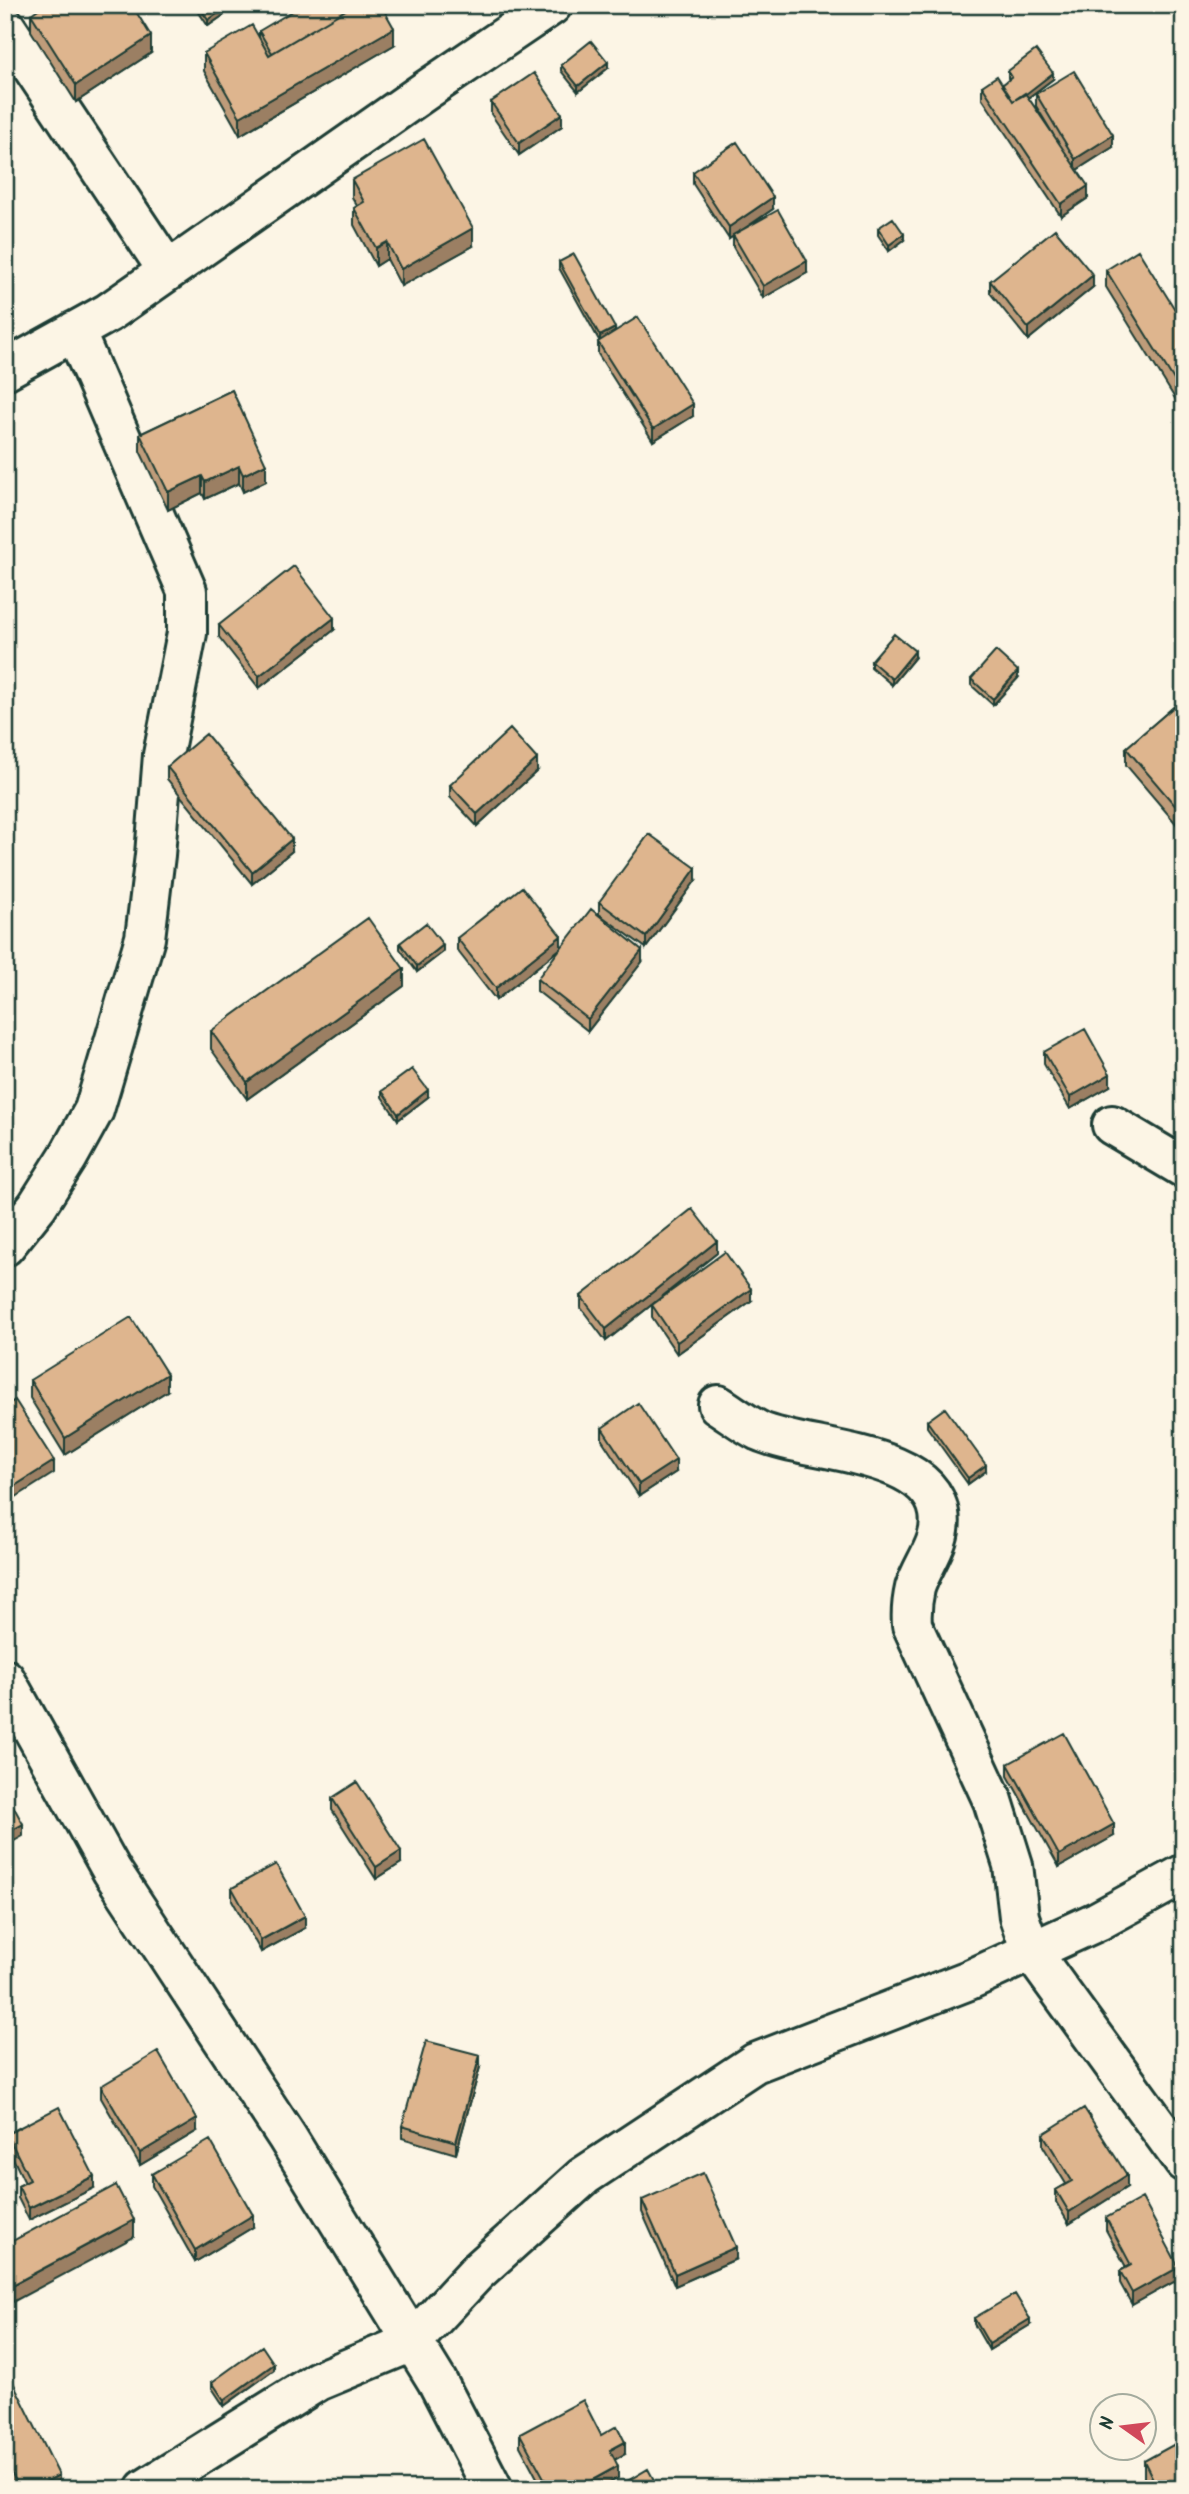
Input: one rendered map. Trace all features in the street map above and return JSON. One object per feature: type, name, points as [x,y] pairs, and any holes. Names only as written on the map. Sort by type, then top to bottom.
[{"type":"street","points":[[5,370],[108,313],[552,5]]},
{"type":"street","points":[[5,26],[167,271]]},
{"type":"street","points":[[5,1246],[37,1206],[94,1110],[119,1027],[145,938],[163,755],[187,633],[187,591],[75,331]]},
{"type":"street","points":[[1112,1125],[1184,1168]]},
{"type":"street","points":[[718,1405],[759,1431],[859,1456],[906,1471],[933,1494],[940,1515],[938,1539],[916,1586],[911,1609],[912,1625],[993,1801],[1013,1865],[1019,1917],[1031,1951],[1184,2162]]},
{"type":"street","points":[[5,1679],[111,1871],[287,2137],[437,2381],[493,2489]]},
{"type":"street","points":[[145,2489],[318,2381],[412,2342],[477,2272],[584,2176],[755,2063],[969,1980],[1098,1921],[1184,1874]]},
{"type":"building","points":[[44,5],[132,5],[151,36],[76,85],[31,14]]},
{"type":"building","points":[[198,5],[230,5],[208,20]]},
{"type":"building","points":[[303,5],[354,5],[272,53],[259,31]]},
{"type":"building","points":[[354,5],[381,5],[394,28],[240,117],[204,53],[252,25],[269,55]]},
{"type":"building","points":[[591,41],[608,62],[578,86],[561,65]]},
{"type":"building","points":[[1036,50],[1053,73],[1013,101],[1002,85],[1012,77],[1008,71]]},
{"type":"building","points":[[1074,71],[1113,135],[1075,159],[1036,94]]},
{"type":"building","points":[[534,73],[562,114],[519,143],[491,102]]},
{"type":"building","points":[[997,76],[1013,101],[1025,93],[1088,186],[1061,204],[982,86]]},
{"type":"building","points":[[424,139],[473,228],[401,269],[387,242],[376,248],[354,208],[364,202],[352,180]]},
{"type":"building","points":[[737,142],[773,197],[729,227],[693,172]]},
{"type":"building","points":[[778,210],[807,261],[763,286],[733,235]]},
{"type":"building","points":[[893,218],[904,234],[889,245],[878,228]]},
{"type":"building","points":[[1055,229],[1093,275],[1028,328],[990,281]]},
{"type":"building","points":[[1138,250],[1184,324],[1184,396],[1106,270]]},
{"type":"building","points":[[574,254],[615,328],[600,336],[559,262]]},
{"type":"building","points":[[638,317],[693,404],[653,429],[598,342]]},
{"type":"building","points":[[232,390],[266,464],[243,475],[239,466],[205,482],[202,476],[168,492],[140,434]]},
{"type":"building","points":[[294,566],[334,618],[259,676],[219,625]]},
{"type":"building","points":[[894,634],[915,651],[892,679],[871,661]]},
{"type":"building","points":[[996,651],[1018,671],[993,699],[971,679]]},
{"type":"building","points":[[1184,698],[1184,816],[1126,748]]},
{"type":"building","points":[[510,729],[537,759],[477,814],[450,785]]},
{"type":"building","points":[[206,734],[292,839],[252,872],[167,767]]},
{"type":"building","points":[[649,834],[696,868],[646,937],[599,902]]},
{"type":"building","points":[[522,887],[561,936],[496,988],[457,938]]},
{"type":"building","points":[[591,909],[642,950],[588,1019],[537,979]]},
{"type":"building","points":[[368,918],[404,969],[247,1082],[211,1031]]},
{"type":"building","points":[[426,923],[443,945],[417,966],[400,943]]},
{"type":"building","points":[[1085,1029],[1110,1074],[1070,1097],[1044,1052]]},
{"type":"building","points":[[412,1069],[428,1090],[398,1114],[382,1091]]},
{"type":"building","points":[[1184,1090],[1184,1114],[1178,1113]]},
{"type":"building","points":[[692,1209],[717,1241],[606,1329],[581,1296]]},
{"type":"building","points":[[725,1252],[751,1289],[677,1342],[652,1305]]},
{"type":"building","points":[[131,1317],[167,1374],[65,1438],[30,1380]]},
{"type":"building","points":[[15,1400],[54,1461],[5,1492],[5,1407]]},
{"type":"building","points":[[638,1403],[676,1460],[639,1484],[602,1428]]},
{"type":"building","points":[[945,1408],[986,1465],[968,1478],[927,1421]]},
{"type":"building","points":[[1064,1733],[1114,1824],[1059,1855],[1008,1764]]},
{"type":"building","points":[[357,1782],[401,1851],[376,1867],[332,1798]]},
{"type":"building","points":[[5,1791],[23,1824],[5,1834]]},
{"type":"building","points":[[276,1864],[305,1916],[261,1940],[232,1888]]},
{"type":"building","points":[[426,2041],[480,2055],[456,2142],[402,2126]]},
{"type":"building","points":[[158,2052],[197,2119],[140,2153],[101,2086]]},
{"type":"building","points":[[59,2107],[94,2176],[29,2208],[18,2186],[30,2180],[7,2134]]},
{"type":"building","points":[[1084,2108],[1127,2175],[1069,2212],[1056,2190],[1072,2181],[1043,2134]]},
{"type":"building","points":[[210,2140],[253,2215],[195,2250],[152,2174]]},
{"type":"building","points":[[703,2173],[736,2247],[675,2274],[642,2200]]},
{"type":"building","points":[[116,2185],[134,2220],[5,2289],[5,2245]]},
{"type":"building","points":[[1142,2198],[1179,2267],[1132,2293],[1120,2271],[1131,2265],[1106,2218]]},
{"type":"building","points":[[1015,2294],[1030,2319],[989,2344],[974,2318]]},
{"type":"building","points":[[262,2346],[274,2364],[224,2400],[212,2382]]},
{"type":"building","points":[[5,2366],[59,2475],[32,2489],[20,2489],[5,2460]]},
{"type":"building","points":[[583,2400],[601,2435],[617,2426],[625,2442],[610,2450],[618,2466],[576,2489],[550,2489],[520,2434]]},
{"type":"building","points":[[1184,2439],[1184,2489],[1158,2489],[1144,2462],[1158,2462],[1158,2453]]},
{"type":"building","points":[[648,2469],[659,2489],[614,2489]]}]
